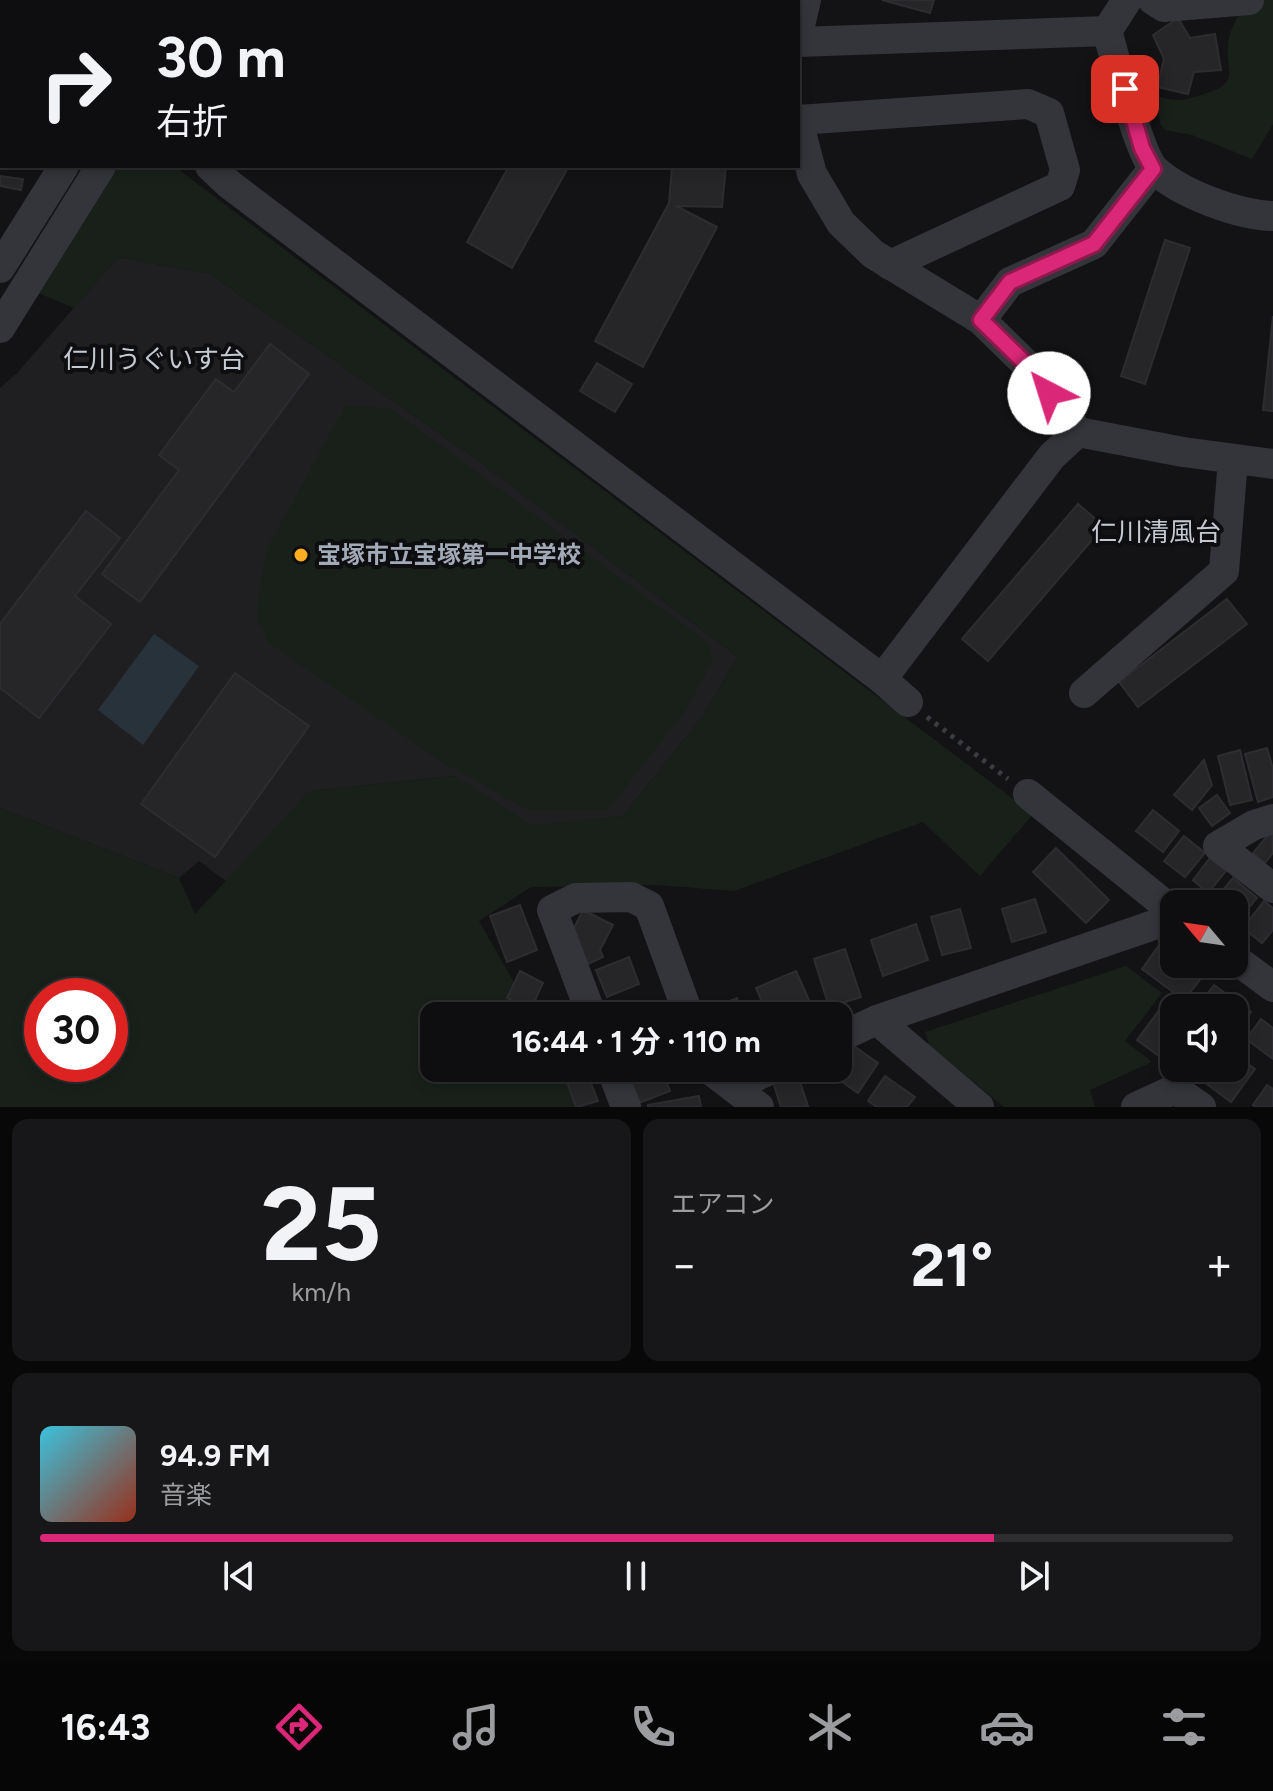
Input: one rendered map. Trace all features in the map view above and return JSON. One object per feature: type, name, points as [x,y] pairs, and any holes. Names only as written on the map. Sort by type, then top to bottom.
[{"type":"street","points":[[800,26],[806,0]]},
{"type":"street","points":[[1127,0],[1107,31],[1142,148],[1153,169],[1203,200],[1261,216],[1273,216]]},
{"type":"street","points":[[1153,0],[1164,7],[1249,0]]},
{"type":"street","points":[[800,42],[1107,31]]},
{"type":"street","points":[[800,120],[1028,104],[1049,113],[1065,170],[1060,186],[890,265]]},
{"type":"street","points":[[800,128],[812,174],[841,223],[873,254],[981,320],[1035,373],[1078,432],[1233,460],[1273,464]]},
{"type":"street","points":[[0,268],[63,168]]},
{"type":"street","points":[[0,328],[100,168]]},
{"type":"street","points":[[212,168],[229,184],[882,679],[908,702]]},
{"type":"street","points":[[981,320],[1010,282],[1094,244],[1153,169]]},
{"type":"street","points":[[882,679],[1052,456],[1078,432]]},
{"type":"street","points":[[1084,693],[1224,571],[1233,460]]},
{"type":"street","points":[[1028,794],[1160,903]]},
{"type":"street","points":[[1273,819],[1254,825],[1218,846],[1273,888]]},
{"type":"street","points":[[587,1002],[552,910],[576,898],[631,897],[649,906],[684,1002]]},
{"type":"street","points":[[852,1032],[1160,920]]},
{"type":"street","points":[[1248,968],[1273,987]]},
{"type":"street","points":[[877,1020],[979,1107]]},
{"type":"street","points":[[616,1082],[626,1107]]},
{"type":"street","points":[[726,1082],[759,1107]]},
{"type":"street","points":[[733,1087],[744,1082]]},
{"type":"street","points":[[1136,1107],[1175,1089],[1201,1107]]},
{"type":"path","points":[[908,702],[1028,794]]},
{"type":"shaded area","points":[[1249,0],[1273,0],[1273,124],[1252,159],[1192,135],[1165,130],[1160,123],[1156,96],[1185,99],[1224,85],[1229,75],[1230,33]]},
{"type":"shaded area","points":[[114,168],[177,168],[1033,814],[980,876],[923,822],[734,891],[657,885],[531,887],[479,921],[525,1002],[420,1002],[420,1082],[571,1082],[585,1107],[0,1107],[0,808],[179,878],[195,914],[309,791],[455,776],[532,825],[623,816],[701,719],[738,657],[468,453],[210,274],[118,257],[74,308],[36,292]]},
{"type":"shaded area","name":"宝塚市立宝塚第一中学校","points":[[118,257],[210,274],[468,453],[738,657],[701,719],[623,816],[532,826],[454,776],[310,791],[227,882],[199,861],[179,878],[0,808],[0,388],[18,372]]},
{"type":"shaded area","points":[[345,406],[390,408],[710,644],[712,663],[685,711],[608,810],[528,810],[443,763],[269,643],[257,618],[267,549]]},
{"type":"shaded area","points":[[154,634],[199,666],[143,745],[98,710]]},
{"type":"shaded area","points":[[1126,966],[1162,993],[1125,1041],[1152,1062],[1090,1090],[1095,1107],[1004,1107],[929,1045],[925,1032]]},
{"type":"building","points":[[882,0],[934,0],[930,13]]},
{"type":"building","points":[[1178,18],[1190,38],[1215,34],[1221,70],[1194,72],[1188,94],[1157,87],[1164,59],[1153,35]]},
{"type":"building","points":[[508,168],[568,168],[512,268],[467,242]]},
{"type":"building","points":[[672,168],[726,168],[722,207],[676,206],[717,227],[643,367],[595,341],[669,203]]},
{"type":"building","points":[[0,176],[23,179],[21,190],[0,186]]},
{"type":"building","points":[[1165,240],[1190,248],[1145,384],[1121,376]]},
{"type":"building","points":[[1273,316],[1273,411],[1263,410]]},
{"type":"building","points":[[270,344],[309,374],[140,602],[102,574],[179,470],[159,455],[216,379],[234,392]]},
{"type":"building","points":[[597,363],[632,384],[615,412],[580,391]]},
{"type":"building","points":[[1078,504],[1104,526],[988,661],[962,639]]},
{"type":"building","points":[[86,511],[120,538],[75,596],[111,624],[39,718],[0,688],[0,624]]},
{"type":"building","points":[[1227,599],[1247,624],[1138,707],[1119,682]]},
{"type":"building","points":[[235,673],[309,726],[215,857],[141,804]]},
{"type":"building","points":[[1267,748],[1273,769],[1273,797],[1258,802],[1245,754]]},
{"type":"building","points":[[1240,750],[1252,800],[1230,805],[1218,756]]},
{"type":"building","points":[[1204,760],[1212,785],[1192,810],[1174,795]]},
{"type":"building","points":[[1217,795],[1230,813],[1212,826],[1199,808]]},
{"type":"building","points":[[1153,810],[1179,831],[1163,852],[1136,831]]},
{"type":"building","points":[[1272,830],[1273,853],[1265,863],[1253,853]]},
{"type":"building","points":[[1184,836],[1205,853],[1185,877],[1164,861]]},
{"type":"building","points":[[1056,848],[1109,900],[1086,923],[1033,872]]},
{"type":"building","points":[[1210,858],[1226,871],[1210,890],[1205,890],[1193,880]]},
{"type":"building","points":[[1233,878],[1247,890],[1223,890]]},
{"type":"building","points":[[1248,890],[1257,898],[1248,909]]},
{"type":"building","points":[[1035,899],[1046,932],[1012,942],[1002,909]]},
{"type":"building","points":[[1264,901],[1273,908],[1273,930],[1262,943],[1248,932],[1248,922]]},
{"type":"building","points":[[520,905],[537,950],[507,962],[490,916]]},
{"type":"building","points":[[960,909],[971,948],[942,955],[931,917]]},
{"type":"building","points":[[583,910],[613,925],[600,950],[603,957],[586,965],[571,934]]},
{"type":"building","points":[[916,924],[928,960],[883,976],[871,940]]},
{"type":"building","points":[[1160,944],[1160,978],[1201,978],[1189,994],[1176,994],[1142,969]]},
{"type":"building","points":[[845,949],[861,997],[845,1002],[827,1002],[814,959]]},
{"type":"building","points":[[629,957],[639,984],[607,997],[596,970]]},
{"type":"building","points":[[520,971],[543,983],[534,1002],[516,1002],[507,998]]},
{"type":"building","points":[[796,971],[810,1002],[762,1002],[756,988]]},
{"type":"building","points":[[1214,985],[1226,994],[1207,994]]},
{"type":"building","points":[[1160,1009],[1160,1057],[1137,1040]]},
{"type":"building","points":[[1261,1019],[1273,1028],[1273,1059],[1248,1040]]},
{"type":"building","points":[[852,1045],[878,1063],[858,1093],[842,1082],[852,1082]]},
{"type":"building","points":[[1248,1064],[1255,1069],[1248,1079]]},
{"type":"building","points":[[885,1076],[915,1097],[907,1107],[877,1107],[868,1101]]},
{"type":"building","points":[[567,1082],[591,1082],[598,1101],[576,1107]]},
{"type":"building","points":[[631,1082],[666,1082],[670,1091],[639,1103]]},
{"type":"building","points":[[773,1082],[800,1082],[808,1106],[781,1107]]},
{"type":"building","points":[[1204,1082],[1246,1082],[1231,1102]]},
{"type":"building","points":[[1267,1085],[1273,1089],[1273,1107],[1255,1107],[1253,1105]]},
{"type":"building","points":[[699,1096],[701,1107],[648,1107],[648,1105]]},
{"type":"place","name":"宝塚市立宝塚第一中学校","points":[[301,555]]},
{"type":"district","name":"仁川うぐいす台","points":[[154,359]]},
{"type":"district","name":"仁川清風台","points":[[1156,532]]},
{"type":"route","points":[[1049,393],[1035,373],[981,320],[1010,282],[1094,244],[1153,169],[1142,148],[1125,89]]}]
